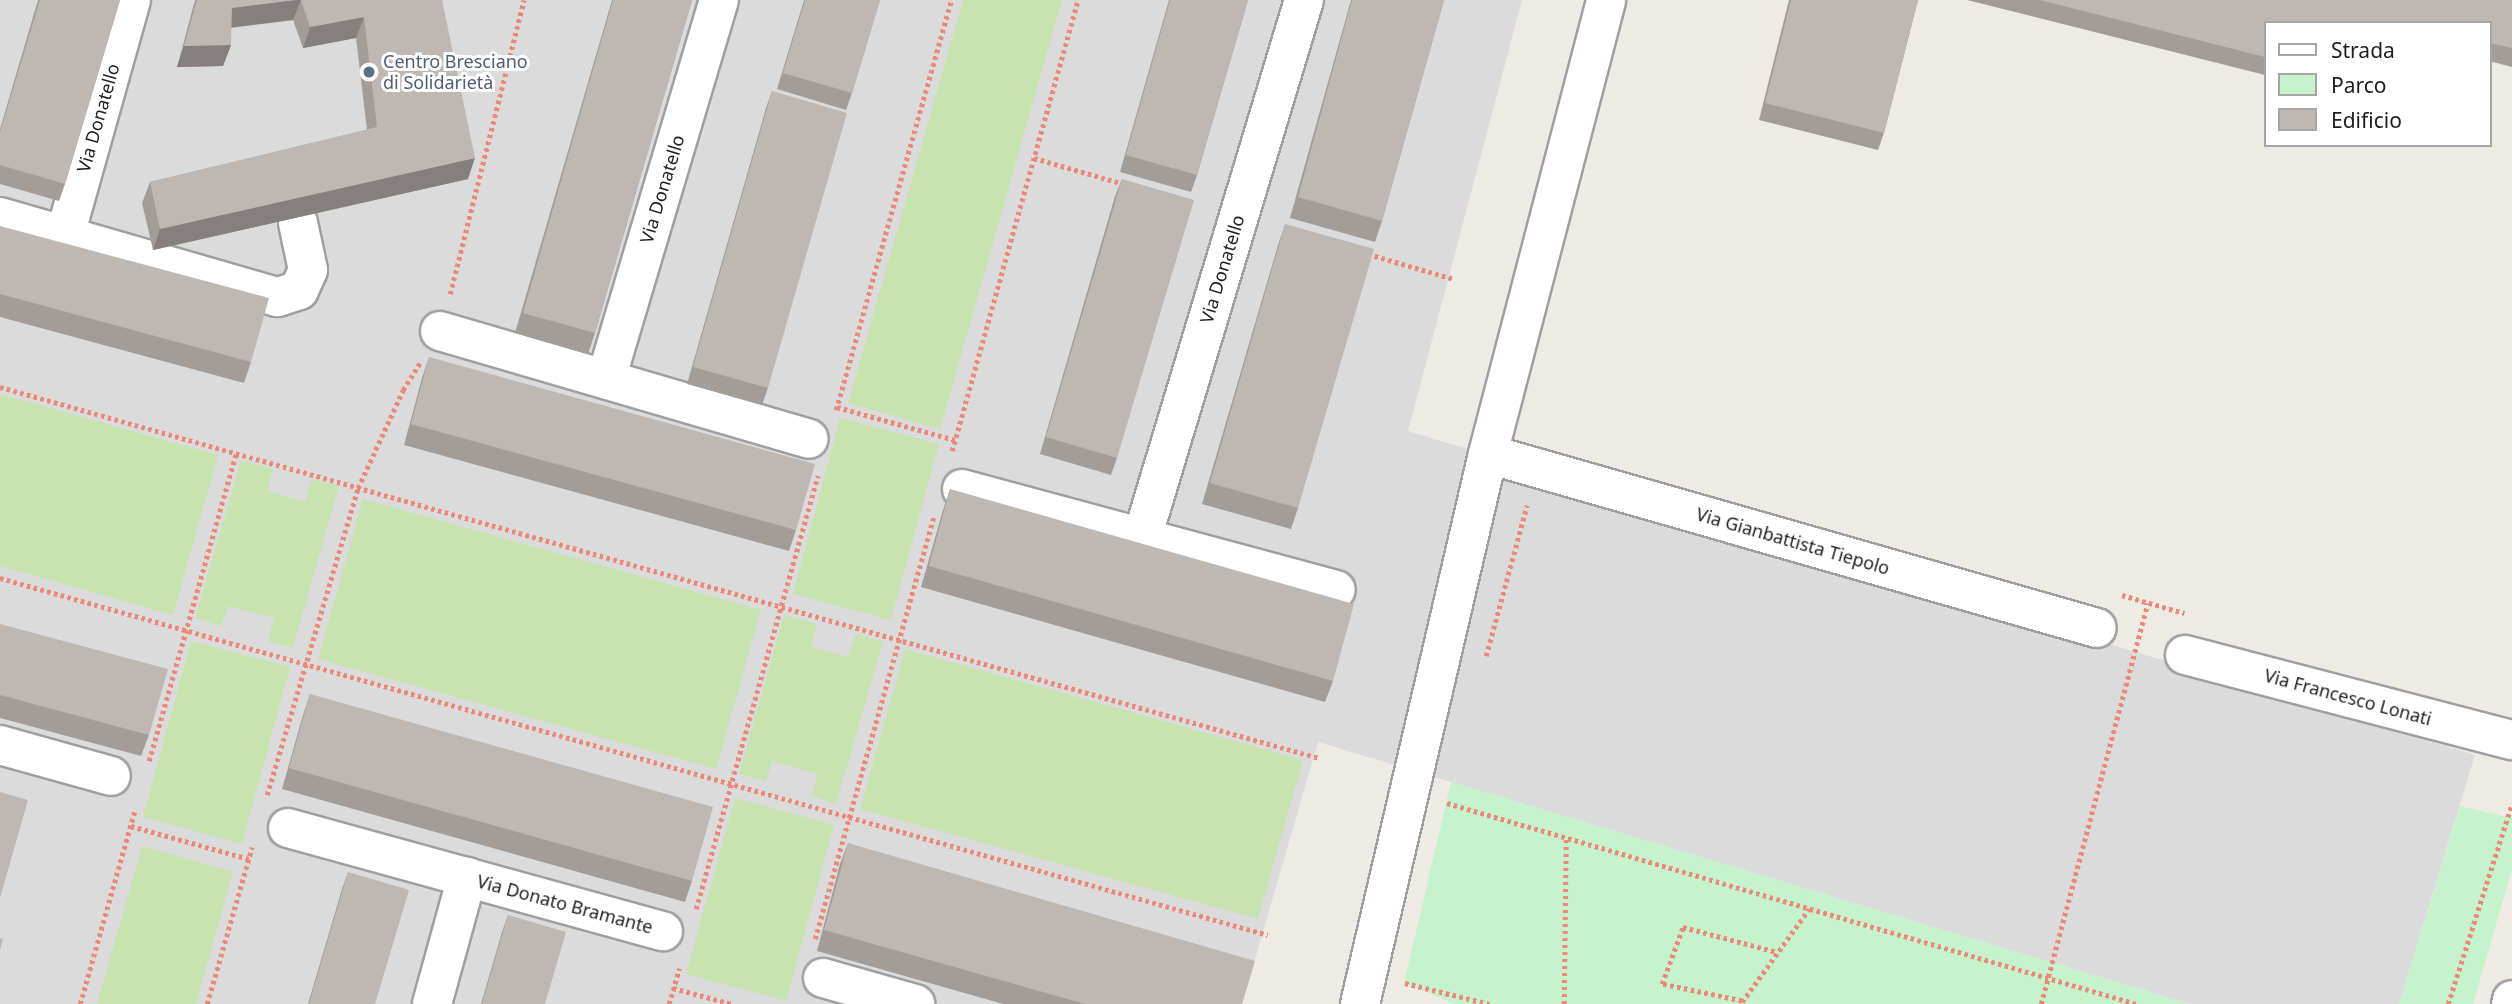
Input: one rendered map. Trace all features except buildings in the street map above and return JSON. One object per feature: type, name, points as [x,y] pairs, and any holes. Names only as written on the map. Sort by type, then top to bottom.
[{"type":"street","name":"Via Donatello","points":[[65,236],[131,0]]},
{"type":"street","name":"Via Donatello","points":[[606,379],[719,0]]},
{"type":"street","name":"Via Donatello","points":[[1142,538],[1304,0]]},
{"type":"street","points":[[1363,1003],[1488,454],[1606,0]]},
{"type":"street","points":[[0,217],[278,297],[299,290],[308,270],[298,223]]},
{"type":"street","points":[[440,331],[821,442]]},
{"type":"street","name":"Via Gianbattista Tiepolo","points":[[1488,454],[2097,628]]},
{"type":"street","points":[[962,489],[1336,590]]},
{"type":"street","name":"Via Francesco Lonati","points":[[2185,654],[2512,740]]},
{"type":"street","points":[[0,745],[129,774]]},
{"type":"street","name":"Via Donato Bramante","points":[[276,817],[467,877],[679,936]]},
{"type":"street","name":"Via Donato Bramante","points":[[432,1004],[467,877]]},
{"type":"street","points":[[823,978],[915,1004]]},
{"type":"path","points":[[276,817],[304,663],[358,488],[403,390],[440,331],[524,0]]},
{"type":"path","points":[[668,1004],[673,988],[679,936],[731,784],[781,606],[821,442],[837,407],[951,0]]},
{"type":"path","points":[[0,387],[1319,758]]},
{"type":"path","points":[[837,407],[955,440]]},
{"type":"path","points":[[129,774],[186,630],[236,453]]},
{"type":"path","points":[[0,578],[1268,935]]},
{"type":"path","points":[[2041,1004],[2148,603]]},
{"type":"path","points":[[1409,792],[2137,1004]]},
{"type":"path","points":[[2448,1004],[2512,804]]},
{"type":"path","points":[[80,1004],[136,806]]},
{"type":"path","points":[[131,826],[249,859]]},
{"type":"path","points":[[1564,1004],[1566,838]]},
{"type":"path","points":[[207,1004],[252,846]]},
{"type":"path","points":[[1777,952],[1683,927],[1662,984],[1741,1003],[1809,909]]},
{"type":"path","points":[[1404,983],[1489,1004]]},
{"type":"path","points":[[673,988],[732,1004]]},
{"type":"shaded area","points":[[0,0],[1522,0],[1408,431],[2475,755],[2399,1004],[2190,1004],[1318,742],[1242,1004],[0,1004]]},
{"type":"green space","points":[[963,0],[1062,0],[940,429],[848,403]]},
{"type":"green space","points":[[0,394],[218,455],[173,615],[0,566]]},
{"type":"green space","points":[[840,418],[939,444],[891,620],[793,594]]},
{"type":"green space","points":[[241,460],[273,469],[267,491],[305,502],[312,479],[339,486],[293,648],[268,641],[274,618],[228,606],[221,626],[195,618]]},
{"type":"green space","points":[[363,499],[761,610],[716,769],[318,659]]},
{"type":"green space","points":[[784,615],[817,624],[811,647],[848,657],[856,634],[883,642],[836,804],[812,796],[818,774],[772,761],[766,781],[739,774]]},
{"type":"green space","points":[[191,641],[290,667],[242,844],[143,817]]},
{"type":"green space","points":[[905,649],[1303,760],[1258,919],[860,809]]},
{"type":"green space","points":[[1451,782],[2190,1004],[1455,1004],[1404,983]]},
{"type":"green space","points":[[735,798],[834,825],[786,1001],[686,974]]},
{"type":"green space","points":[[2460,806],[2512,818],[2512,869],[2473,1004],[2399,1004]]},
{"type":"green space","points":[[142,846],[233,872],[196,1004],[97,1004]]},
{"type":"place","name":"Centro Bresciano di Solidarietà","points":[[369,72]]}]
